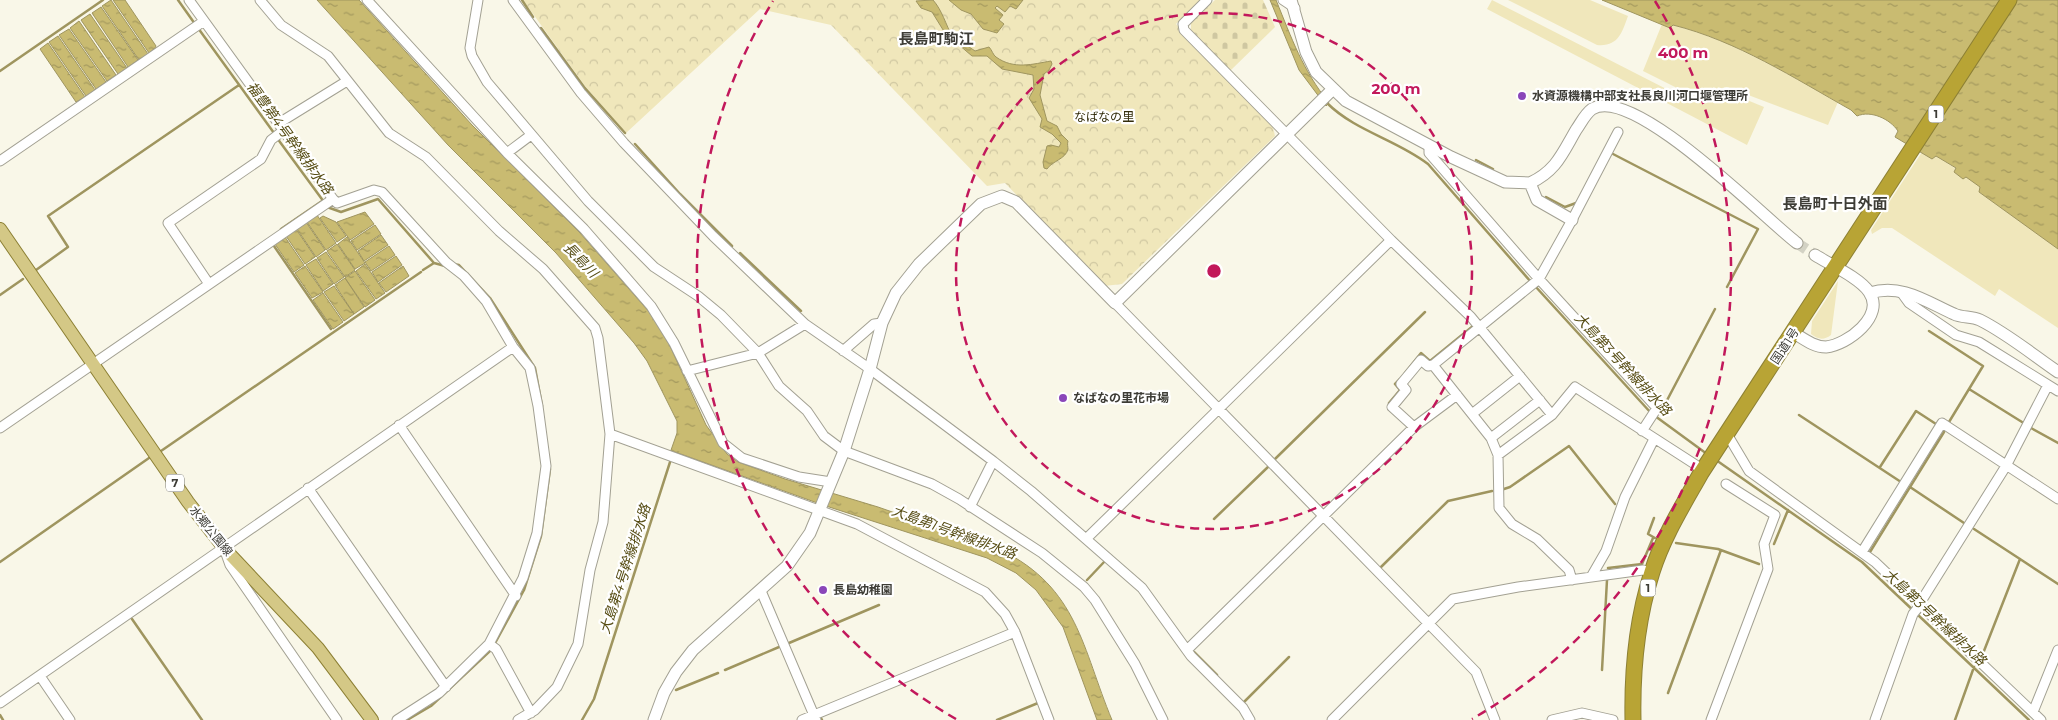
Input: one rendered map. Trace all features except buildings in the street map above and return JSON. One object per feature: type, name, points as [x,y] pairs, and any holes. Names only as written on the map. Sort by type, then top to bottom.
[{"type":"highway","name":"国道1号","points":[[1633,720],[1632,689],[1636,647],[1652,572],[1675,519],[1703,470],[1794,333],[2009,0]]},
{"type":"main road","name":"水郷公園線","points":[[0,229],[188,502],[224,548],[318,648],[372,720]]},
{"type":"street","points":[[189,0],[281,129],[328,203]]},
{"type":"street","points":[[260,0],[281,25],[328,56],[389,133],[426,157],[499,231],[543,269],[589,319],[598,338],[610,434],[603,522],[590,570],[578,644],[557,687],[531,716],[518,720]]},
{"type":"street","points":[[367,0],[507,153],[584,229],[651,306],[667,330],[722,443],[742,458],[784,473],[830,484]]},
{"type":"street","points":[[478,0],[470,48],[472,56],[487,82],[588,201],[654,267],[698,296],[721,315],[758,353],[779,386],[807,411],[824,436],[844,451],[932,484],[1042,553],[1084,586],[1123,645],[1163,720]]},
{"type":"street","points":[[513,0],[581,93],[624,143],[702,225],[804,324],[870,369],[993,461],[1142,588],[1187,650],[1243,708],[1250,720]]},
{"type":"street","points":[[1207,0],[1184,24],[1184,30],[1480,328],[1552,415]]},
{"type":"street","points":[[1283,0],[1293,4],[1306,52],[1316,72],[1330,92],[1367,114],[1505,182],[1530,183],[1551,171],[1590,111],[1606,104],[1653,125],[1707,164],[1737,189],[1766,218],[1797,243]]},
{"type":"street","points":[[0,161],[203,22]]},
{"type":"street","points":[[209,284],[168,223],[261,159],[271,140],[281,129],[347,81]]},
{"type":"street","points":[[1115,303],[1330,92]]},
{"type":"street","points":[[1414,427],[1392,408],[1406,390],[1401,384],[1421,360],[1428,366],[1433,365],[1535,282],[1572,220],[1618,132]]},
{"type":"street","points":[[507,153],[531,135]]},
{"type":"street","points":[[1430,146],[1429,153],[1535,282],[1657,408],[1642,432]]},
{"type":"street","points":[[1530,183],[1537,200],[1572,220]]},
{"type":"street","points":[[0,428],[328,203],[337,203],[374,190],[382,192],[446,262],[486,301],[513,347],[533,373],[546,466],[537,533],[516,596],[492,646],[428,702],[396,720]]},
{"type":"street","points":[[654,720],[664,693],[676,672],[693,650],[761,591],[796,554],[820,511],[844,451],[882,324],[896,293],[919,264],[981,204],[1002,196],[1016,202],[1476,672],[1495,720]]},
{"type":"street","points":[[1086,539],[1391,240]]},
{"type":"street","points":[[1794,333],[1820,346],[1841,342],[1855,333],[1870,318],[1873,306],[1870,293],[1836,268],[1814,255]]},
{"type":"street","points":[[1870,293],[1885,290],[1901,292],[1934,303],[1956,316],[1980,320],[2058,372]]},
{"type":"street","points":[[1901,292],[1909,303],[1956,335],[1979,342],[2058,391]]},
{"type":"street","points":[[687,371],[758,353],[804,324]]},
{"type":"street","points":[[843,351],[874,324],[882,324]]},
{"type":"street","points":[[0,703],[513,347]]},
{"type":"street","points":[[1433,365],[1491,438],[1498,455],[1499,508],[1512,524],[1537,539],[1569,570],[1572,580]]},
{"type":"street","points":[[1472,414],[1520,376]]},
{"type":"street","points":[[1875,720],[1918,608],[2006,466],[2048,385]]},
{"type":"street","points":[[1498,455],[1552,415],[1575,387],[1703,470]]},
{"type":"street","points":[[1187,650],[1414,427],[1457,395]]},
{"type":"street","points":[[1491,438],[1540,400]]},
{"type":"street","points":[[1862,552],[1942,423],[2058,499]]},
{"type":"street","points":[[399,426],[516,596]]},
{"type":"street","points":[[610,434],[857,524],[985,592],[1005,614],[1015,632],[1049,720]]},
{"type":"street","points":[[1724,438],[1749,471],[1761,482],[1862,552],[1918,608],[2041,720]]},
{"type":"street","points":[[1591,577],[1606,551],[1625,497],[1654,439]]},
{"type":"street","points":[[970,507],[993,461]]},
{"type":"street","points":[[1711,720],[1768,569],[1764,544],[1775,515],[1726,484]]},
{"type":"street","points":[[308,488],[446,687]]},
{"type":"street","points":[[224,548],[230,565],[337,720]]},
{"type":"street","points":[[1332,720],[1428,623],[1449,603],[1460,597],[1643,570],[1652,572]]},
{"type":"street","points":[[761,591],[815,717]]},
{"type":"street","points":[[802,720],[815,717],[1015,632]]},
{"type":"street","points":[[492,646],[531,716]]},
{"type":"street","points":[[2033,712],[2058,650]]},
{"type":"street","points":[[40,676],[70,720]]},
{"type":"street","points":[[1552,720],[1582,713],[1613,720]]},
{"type":"green space","name":"なばなの里","points":[[523,0],[1200,0],[1176,24],[1272,123],[1275,136],[1122,284],[1104,286],[1005,183],[987,186],[831,25],[760,9],[626,133],[585,86]]},
{"type":"green space","points":[[1215,0],[1263,0],[1275,27],[1230,71],[1191,30],[1191,23]]},
{"type":"green space","points":[[1492,0],[1682,97],[1697,98],[1730,93],[1764,107],[1747,145],[1487,9]]},
{"type":"green space","points":[[1508,0],[1590,0],[1628,16],[1618,38],[1610,44],[1597,45]]},
{"type":"green space","points":[[1662,24],[1670,28],[1673,25],[1695,31],[1737,48],[1838,102],[1828,125],[1727,87],[1697,93],[1683,91],[1643,71]]},
{"type":"green space","points":[[1922,152],[1932,159],[1936,156],[1978,183],[1980,187],[1979,192],[2058,249],[2058,328],[1999,289],[1995,296],[1892,228],[1882,228],[1872,234],[1871,230]]},
{"type":"green space","points":[[1838,281],[1831,335],[1823,339],[1818,338],[1811,334],[1812,321]]},
{"type":"water","points":[[111,0],[148,54],[139,60],[102,6]]},
{"type":"water","points":[[113,0],[125,0],[156,46],[149,53]]},
{"type":"water","name":"長島川","points":[[317,0],[359,0],[472,125],[580,233],[650,313],[670,346],[706,425],[727,454],[738,462],[785,479],[878,507],[1001,550],[1027,565],[1047,582],[1074,622],[1112,720],[1097,720],[1063,627],[1036,590],[1016,573],[987,558],[823,505],[678,453],[670,453],[677,433],[677,421],[647,361],[634,343],[556,253],[448,145]]},
{"type":"water","points":[[933,0],[952,36],[975,51],[989,47],[996,57],[1010,64],[1017,65],[1051,61],[1052,64],[1049,70],[1044,74],[1040,95],[1047,121],[1057,126],[1061,134],[1068,141],[1068,149],[1065,155],[1047,169],[1044,168],[1043,162],[1047,146],[1059,147],[1061,143],[1052,134],[1040,127],[1042,119],[1029,98],[1034,89],[1033,75],[1002,69],[987,56],[972,56],[945,33],[932,12],[921,8],[916,1]]},
{"type":"water","points":[[949,0],[1023,0],[1016,9],[1010,6],[1005,12],[997,6],[995,8],[1003,15],[999,20],[1004,24],[997,33],[983,29],[971,14],[961,10]]},
{"type":"water","points":[[1270,0],[1276,0],[1305,66],[1329,103],[1326,106],[1299,70]]},
{"type":"water","points":[[1602,0],[2058,0],[2058,249],[1979,192],[1980,187],[1966,177],[1963,179],[1954,172],[1956,168],[1936,156],[1932,159],[1895,137],[1898,131],[1885,119],[1868,114],[1857,116],[1851,110],[1787,73],[1742,50],[1697,32],[1673,25],[1670,28]]},
{"type":"water","points":[[101,7],[138,60],[128,67],[92,13]]},
{"type":"water","points":[[90,14],[127,68],[118,74],[81,20]]},
{"type":"water","points":[[79,21],[116,75],[107,81],[70,28]]},
{"type":"water","points":[[69,29],[106,82],[96,89],[59,35]]},
{"type":"water","points":[[58,36],[95,90],[86,96],[49,42]]},
{"type":"water","points":[[48,43],[85,97],[76,102],[40,49]]},
{"type":"water","points":[[365,212],[374,224],[350,240],[337,222]]},
{"type":"water","points":[[317,215],[336,243],[326,250],[307,222]]},
{"type":"water","points":[[323,216],[336,222],[346,236],[337,242],[320,218]]},
{"type":"water","points":[[306,222],[325,250],[316,257],[297,229]]},
{"type":"water","points":[[375,225],[381,234],[357,250],[351,241]]},
{"type":"water","points":[[296,229],[315,257],[305,264],[286,236]]},
{"type":"water","points":[[381,235],[388,245],[364,261],[358,251]]},
{"type":"water","points":[[285,237],[304,265],[294,272],[275,244]]},
{"type":"water","points":[[347,237],[365,263],[355,269],[338,244]]},
{"type":"water","points":[[337,244],[355,270],[345,277],[327,251]]},
{"type":"water","points":[[389,246],[395,255],[371,271],[365,262]]},
{"type":"water","points":[[326,252],[344,277],[334,284],[317,258]]},
{"type":"water","points":[[396,256],[402,265],[378,282],[372,272]]},
{"type":"water","points":[[316,259],[333,284],[323,291],[306,265]]},
{"type":"water","points":[[365,264],[385,293],[376,299],[356,271]]},
{"type":"water","points":[[305,266],[323,292],[312,298],[295,273]]},
{"type":"water","points":[[403,266],[409,276],[386,292],[379,283]]},
{"type":"water","points":[[355,271],[375,300],[365,307],[345,278]]},
{"type":"water","points":[[345,278],[364,307],[354,314],[335,285]]},
{"type":"water","points":[[334,286],[354,314],[344,321],[324,292]]},
{"type":"water","points":[[323,293],[343,322],[333,329],[313,300]]},
{"type":"waterway","points":[[0,71],[103,0]]},
{"type":"waterway","name":"福豊第4号幹線排水路","points":[[178,0],[195,24]]},
{"type":"waterway","points":[[522,0],[533,17]]},
{"type":"waterway","name":"福豊第4号幹線排水路","points":[[198,28],[274,133]]},
{"type":"waterway","points":[[541,28],[584,87],[625,133]]},
{"type":"waterway","points":[[36,270],[68,247],[48,216],[239,85]]},
{"type":"waterway","name":"大島第3号幹線排水路","points":[[1327,103],[1350,121],[1403,148],[1428,164],[1531,282]]},
{"type":"waterway","name":"福豊第4号幹線排水路","points":[[277,138],[324,202]]},
{"type":"waterway","points":[[635,144],[680,194],[732,246]]},
{"type":"waterway","points":[[1613,154],[1758,229],[1727,287]]},
{"type":"waterway","points":[[1476,160],[1493,169]]},
{"type":"waterway","points":[[1546,197],[1565,207],[1576,203]]},
{"type":"waterway","name":"福豊第4号幹線排水路","points":[[327,207],[341,212],[378,199],[434,263],[445,266]]},
{"type":"waterway","points":[[281,229],[322,201]]},
{"type":"waterway","points":[[274,246],[331,329]]},
{"type":"waterway","points":[[740,253],[801,311]]},
{"type":"waterway","points":[[423,270],[434,263]]},
{"type":"waterway","name":"福豊第4号幹線排水路","points":[[453,264],[459,265],[490,298],[535,368],[542,406]]},
{"type":"waterway","points":[[161,451],[421,272]]},
{"type":"waterway","points":[[0,295],[23,279]]},
{"type":"waterway","name":"大島第3号幹線排水路","points":[[1535,286],[1651,413]]},
{"type":"waterway","points":[[1664,406],[1715,309]]},
{"type":"waterway","points":[[1275,459],[1425,312]]},
{"type":"waterway","points":[[1405,373],[1421,353],[1430,361],[1473,326]]},
{"type":"waterway","points":[[1929,331],[1983,366],[1949,422]]},
{"type":"waterway","points":[[1389,403],[1400,390],[1395,384],[1400,379]]},
{"type":"waterway","points":[[1969,389],[2022,422]]},
{"type":"waterway","points":[[1880,467],[1916,411],[1936,424]]},
{"type":"waterway","points":[[1799,415],[1901,482]]},
{"type":"waterway","name":"大島第3号幹線排水路","points":[[1655,416],[1707,454]]},
{"type":"waterway","points":[[2031,428],[2058,443]]},
{"type":"waterway","points":[[1870,552],[1944,432]]},
{"type":"waterway","points":[[1504,489],[1510,487],[1569,446],[1615,504]]},
{"type":"waterway","points":[[0,562],[149,458]]},
{"type":"waterway","name":"大島第4号幹線排水路","points":[[582,720],[594,699],[671,459]]},
{"type":"waterway","name":"大島第3号幹線排水路","points":[[1716,460],[1862,562],[2029,720]]},
{"type":"waterway","points":[[1214,519],[1269,466]]},
{"type":"waterway","name":"福豊第4号幹線排水路","points":[[494,645],[524,590],[541,536],[550,469]]},
{"type":"waterway","points":[[1910,487],[1964,523]]},
{"type":"waterway","points":[[1381,567],[1448,501],[1492,491]]},
{"type":"waterway","points":[[1774,544],[1788,510]]},
{"type":"waterway","points":[[1654,518],[1648,534],[1655,538]]},
{"type":"waterway","points":[[1974,529],[2020,559]]},
{"type":"waterway","points":[[1608,568],[1642,564],[1653,538]]},
{"type":"waterway","points":[[1676,543],[1718,549],[1759,564]]},
{"type":"waterway","points":[[1668,693],[1721,550]]},
{"type":"waterway","points":[[1982,656],[2020,559],[2058,584]]},
{"type":"waterway","points":[[1087,580],[1105,561]]},
{"type":"waterway","points":[[1602,670],[1607,580]]},
{"type":"waterway","points":[[789,643],[879,605]]},
{"type":"waterway","points":[[132,619],[202,720]]},
{"type":"waterway","points":[[725,670],[779,647]]},
{"type":"waterway","name":"福豊第4号幹線排水路","points":[[407,720],[431,706],[491,650]]},
{"type":"waterway","points":[[1194,652],[1217,675]]},
{"type":"waterway","points":[[1243,703],[1289,657]]},
{"type":"waterway","points":[[1955,720],[1974,667]]},
{"type":"waterway","points":[[676,690],[718,673]]},
{"type":"waterway","points":[[997,720],[1038,703]]},
{"type":"waterway","points":[[0,715],[3,720]]},
{"type":"tunnel","points":[[1797,243],[1815,255]]},
{"type":"place","name":"水資源機構中部支社長良川河口堰管理所","points":[[1522,96]]},
{"type":"place","name":"なばなの里花市場","points":[[1063,398]]},
{"type":"place","name":"長島幼稚園","points":[[823,590]]},
{"type":"district","name":"長島町駒江","points":[[936,39]]},
{"type":"district","name":"長島町十日外面","points":[[1835,204]]},
{"type":"water label","name":"大島第1号幹線排水路","points":[[954,532]]}]
